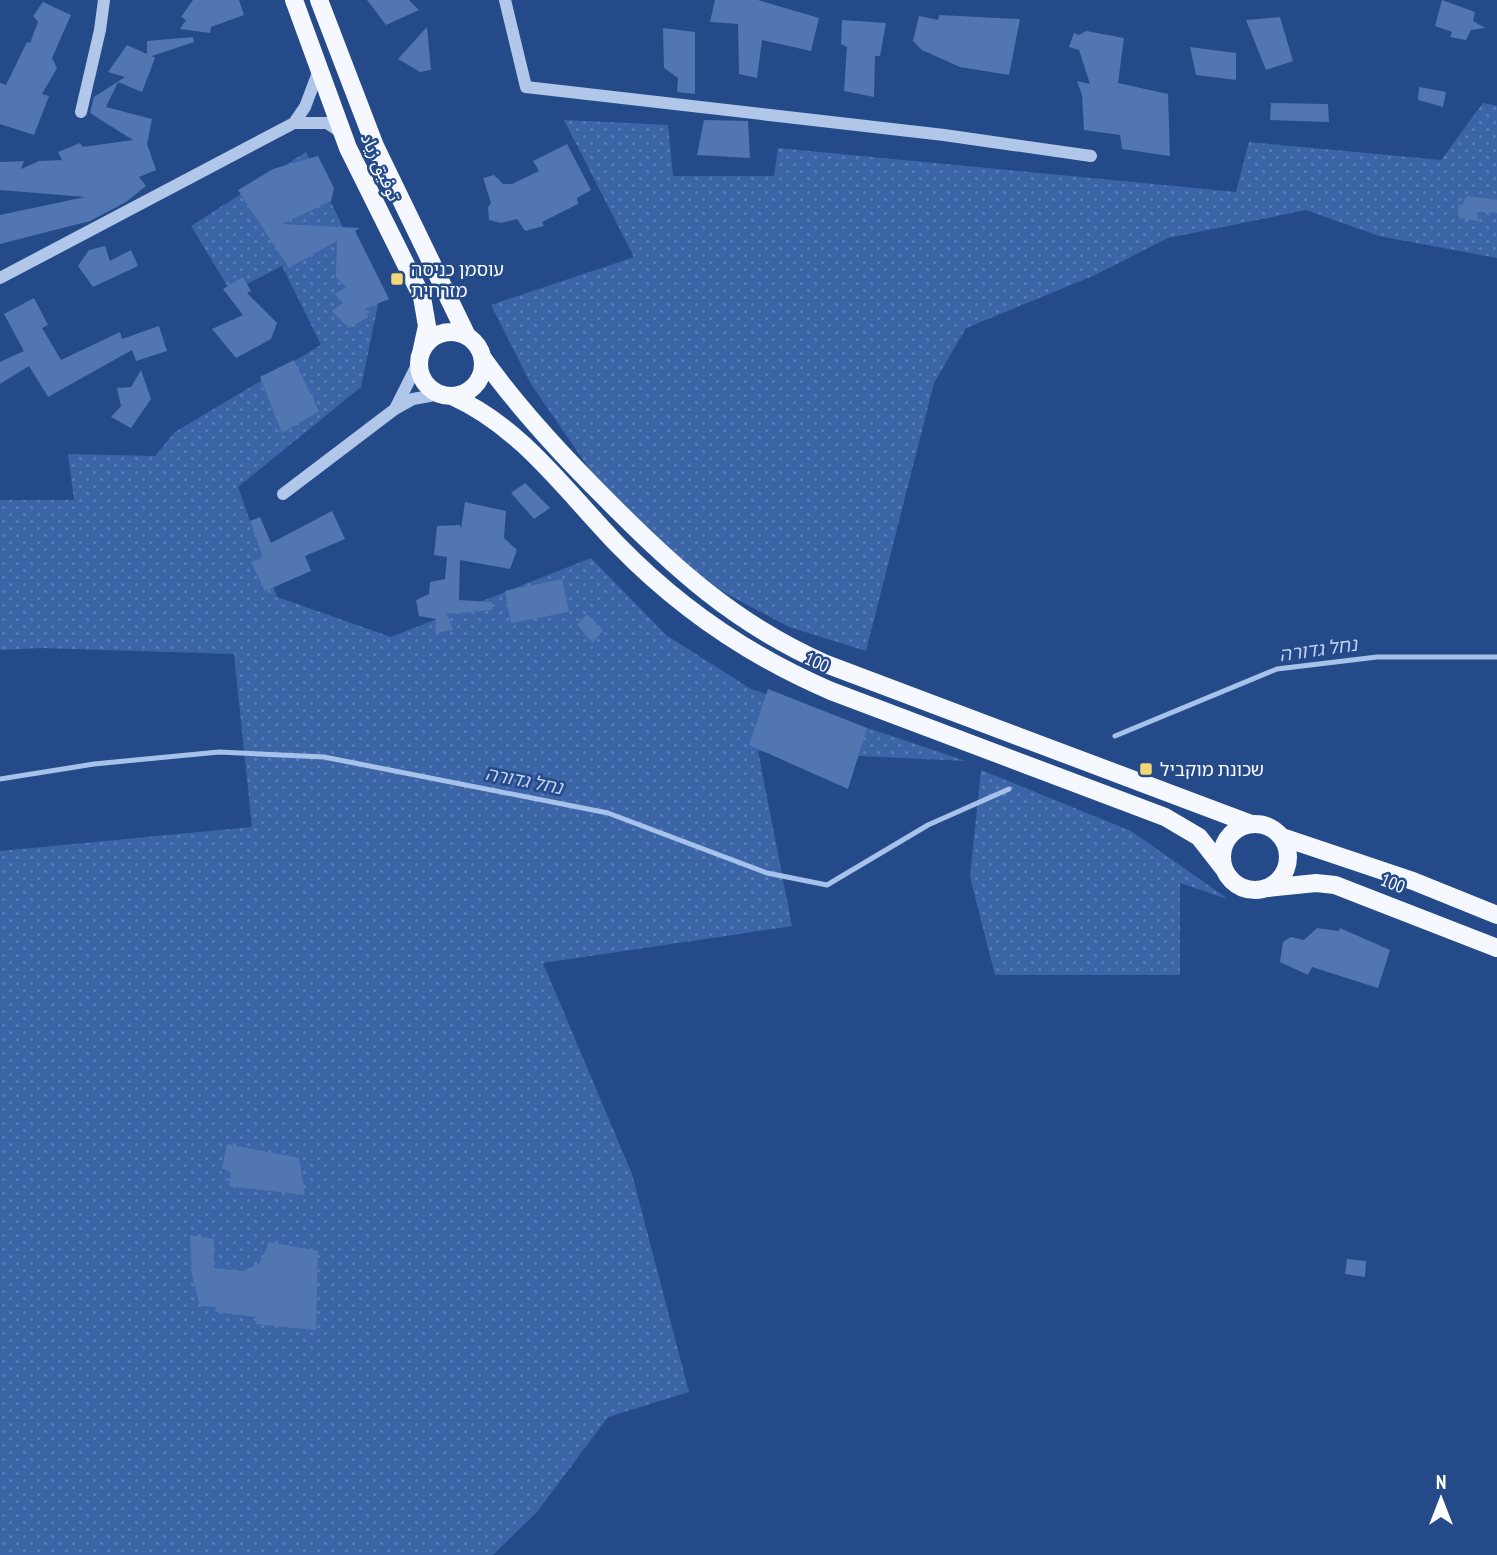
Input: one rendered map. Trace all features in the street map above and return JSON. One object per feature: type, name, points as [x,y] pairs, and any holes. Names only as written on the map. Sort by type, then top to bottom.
[{"type":"main road","name":"توفيق زياد","points":[[295,0],[343,134],[382,221],[419,290],[428,326],[420,356]]},
{"type":"main road","name":"توفيق زياد","points":[[319,0],[375,146],[467,337]]},
{"type":"main road","points":[[457,332],[467,337],[479,349],[482,357],[483,366],[476,383],[469,390],[446,395],[425,384],[420,356],[437,335],[457,332]]},
{"type":"main road","name":"100","points":[[482,357],[515,403],[648,541],[708,595],[746,622],[826,664],[1251,824]]},
{"type":"main road","name":"100","points":[[446,395],[498,421],[643,570],[690,611],[738,644],[794,675],[831,691],[1165,817],[1199,837],[1224,869]]},
{"type":"main road","points":[[1251,824],[1267,826],[1282,837],[1289,851],[1289,863],[1285,873],[1268,888],[1247,890],[1237,885],[1224,869],[1223,848],[1235,831],[1251,824]]},
{"type":"main road","name":"100","points":[[1282,837],[1413,881],[1497,915]]},
{"type":"main road","name":"100","points":[[1268,888],[1316,883],[1335,885],[1497,948]]},
{"type":"street","points":[[80,111],[100,30],[104,0]]},
{"type":"street","points":[[505,0],[526,86],[944,135],[1091,156]]},
{"type":"street","points":[[0,278],[294,123],[305,107],[319,70]]},
{"type":"street","points":[[294,123],[327,123],[343,134]]},
{"type":"street","points":[[395,409],[420,356]]},
{"type":"street","points":[[283,494],[395,409],[413,399],[446,395]]},
{"type":"shaded area","points":[[1483,103],[1497,106],[1497,258],[1379,236],[1306,210],[1168,238],[1093,276],[966,328],[934,383],[866,651],[789,627],[703,581],[625,521],[531,384],[491,305],[634,257],[564,120],[668,125],[673,176],[774,176],[778,148],[1236,192],[1249,142],[1441,160]]},
{"type":"shaded area","points":[[306,152],[379,300],[361,387],[238,487],[277,597],[391,637],[591,558],[666,635],[751,689],[966,761],[758,751],[792,926],[543,963],[632,1174],[689,1392],[608,1417],[537,1512],[493,1555],[0,1555],[0,851],[252,827],[234,654],[40,648],[0,650],[0,500],[74,500],[68,454],[155,456],[175,432],[321,345],[282,266],[231,292],[191,226]]},
{"type":"shaded area","points":[[981,770],[1131,831],[1228,899],[1180,883],[1180,975],[995,975],[970,877]]},
{"type":"building","points":[[193,0],[239,0],[244,15],[211,27],[210,33],[180,29],[186,20],[181,17]]},
{"type":"building","points":[[367,0],[409,0],[419,10],[386,25]]},
{"type":"building","points":[[715,0],[758,0],[819,18],[811,51],[762,40],[757,78],[739,74],[738,24],[710,22]]},
{"type":"building","points":[[1442,0],[1475,12],[1473,21],[1485,28],[1471,30],[1466,40],[1450,37],[1452,32],[1435,26]]},
{"type":"building","points":[[43,2],[71,15],[52,58],[57,68],[42,94],[49,96],[34,135],[0,124],[0,83],[6,85],[27,42],[30,43],[38,22],[33,16]]},
{"type":"building","points":[[939,15],[1020,19],[1009,75],[960,67],[922,50],[913,41],[919,16],[938,20]]},
{"type":"building","points":[[1280,17],[1293,61],[1266,70],[1246,20]]},
{"type":"building","points":[[842,20],[886,23],[880,56],[875,56],[874,97],[844,91],[847,47],[841,44]]},
{"type":"building","points":[[427,27],[431,70],[420,72],[398,59]]},
{"type":"building","points":[[663,28],[695,32],[695,94],[677,92],[678,78],[664,68]]},
{"type":"building","points":[[1086,31],[1124,38],[1118,83],[1168,94],[1170,156],[1122,149],[1120,135],[1084,130],[1082,95],[1077,81],[1090,84],[1079,50],[1069,47],[1074,33],[1079,35]]},
{"type":"building","points":[[193,37],[194,42],[152,56],[155,58],[142,92],[118,82],[106,107],[152,119],[147,144],[156,170],[139,177],[146,186],[126,202],[90,221],[0,244],[0,215],[85,197],[0,190],[0,162],[24,161],[21,169],[39,161],[62,160],[58,152],[80,143],[83,147],[133,140],[90,113],[94,97],[125,77],[108,72],[127,45],[147,54],[147,41]]},
{"type":"building","points":[[1190,47],[1236,53],[1236,80],[1196,75]]},
{"type":"building","points":[[1419,87],[1446,92],[1443,107],[1418,100]]},
{"type":"building","points":[[1271,103],[1328,104],[1329,122],[1270,120]]},
{"type":"building","points":[[704,120],[748,121],[750,158],[697,155]]},
{"type":"building","points":[[567,144],[591,190],[577,198],[578,204],[542,222],[544,226],[525,231],[517,219],[501,223],[489,220],[488,207],[491,203],[483,178],[494,175],[503,184],[512,184],[539,171],[533,161]]},
{"type":"building","points":[[318,156],[334,188],[331,201],[282,224],[360,228],[355,231],[389,299],[365,309],[368,317],[349,328],[332,311],[343,303],[335,294],[346,287],[336,277],[337,241],[289,268],[238,190],[273,169]]},
{"type":"building","points":[[1467,196],[1497,200],[1497,213],[1477,212],[1478,221],[1459,218],[1458,205],[1462,205]]},
{"type":"building","points":[[105,246],[110,261],[131,250],[138,266],[93,287],[78,266],[89,250]]},
{"type":"building","points":[[243,277],[251,291],[247,293],[277,323],[271,339],[236,358],[212,329],[243,315],[223,289]]},
{"type":"building","points":[[34,298],[48,325],[42,328],[61,360],[120,332],[122,339],[159,326],[167,351],[136,361],[132,350],[48,397],[29,366],[0,384],[0,362],[24,351],[4,314]]},
{"type":"building","points":[[294,360],[319,411],[282,433],[260,377]]},
{"type":"building","points":[[141,370],[151,399],[131,428],[111,417],[121,406],[117,388],[131,387]]},
{"type":"building","points":[[525,483],[550,508],[534,519],[511,493]]},
{"type":"building","points":[[465,502],[506,511],[504,538],[517,550],[510,569],[460,560],[459,600],[492,602],[492,610],[447,614],[453,630],[435,633],[436,619],[419,616],[416,600],[429,594],[430,582],[445,579],[447,557],[434,555],[437,526],[460,525],[461,529]]},
{"type":"building","points":[[332,511],[345,539],[305,556],[311,571],[265,591],[251,562],[263,558],[250,521],[260,517],[271,543]]},
{"type":"building","points":[[562,579],[569,612],[511,623],[505,591]]},
{"type":"building","points":[[587,614],[603,630],[593,643],[577,625]]},
{"type":"building","points":[[768,689],[867,728],[848,789],[749,745]]},
{"type":"building","points":[[1317,928],[1339,931],[1340,928],[1390,950],[1378,988],[1312,967],[1308,975],[1280,962],[1283,942],[1291,937],[1304,940]]},
{"type":"building","points":[[227,1144],[299,1158],[305,1195],[229,1186],[231,1173],[222,1168]]},
{"type":"building","points":[[190,1235],[214,1239],[214,1268],[243,1271],[260,1263],[269,1242],[318,1251],[316,1330],[256,1324],[257,1317],[215,1312],[216,1307],[200,1306],[192,1275]]},
{"type":"building","points":[[1347,1259],[1366,1261],[1365,1277],[1345,1274]]},
{"type":"waterway","name":"נחל גדורה","points":[[1115,736],[1277,669],[1377,657],[1497,657]]},
{"type":"waterway","name":"נחל גדורה","points":[[0,779],[94,764],[219,752],[324,757],[608,813],[767,873],[827,885],[928,825],[1009,789]]},
{"type":"place","name":"עוסמן כניסה מזרחית","points":[[397,279]]},
{"type":"place","name":"שכונת מוקביל","points":[[1146,769]]}]
